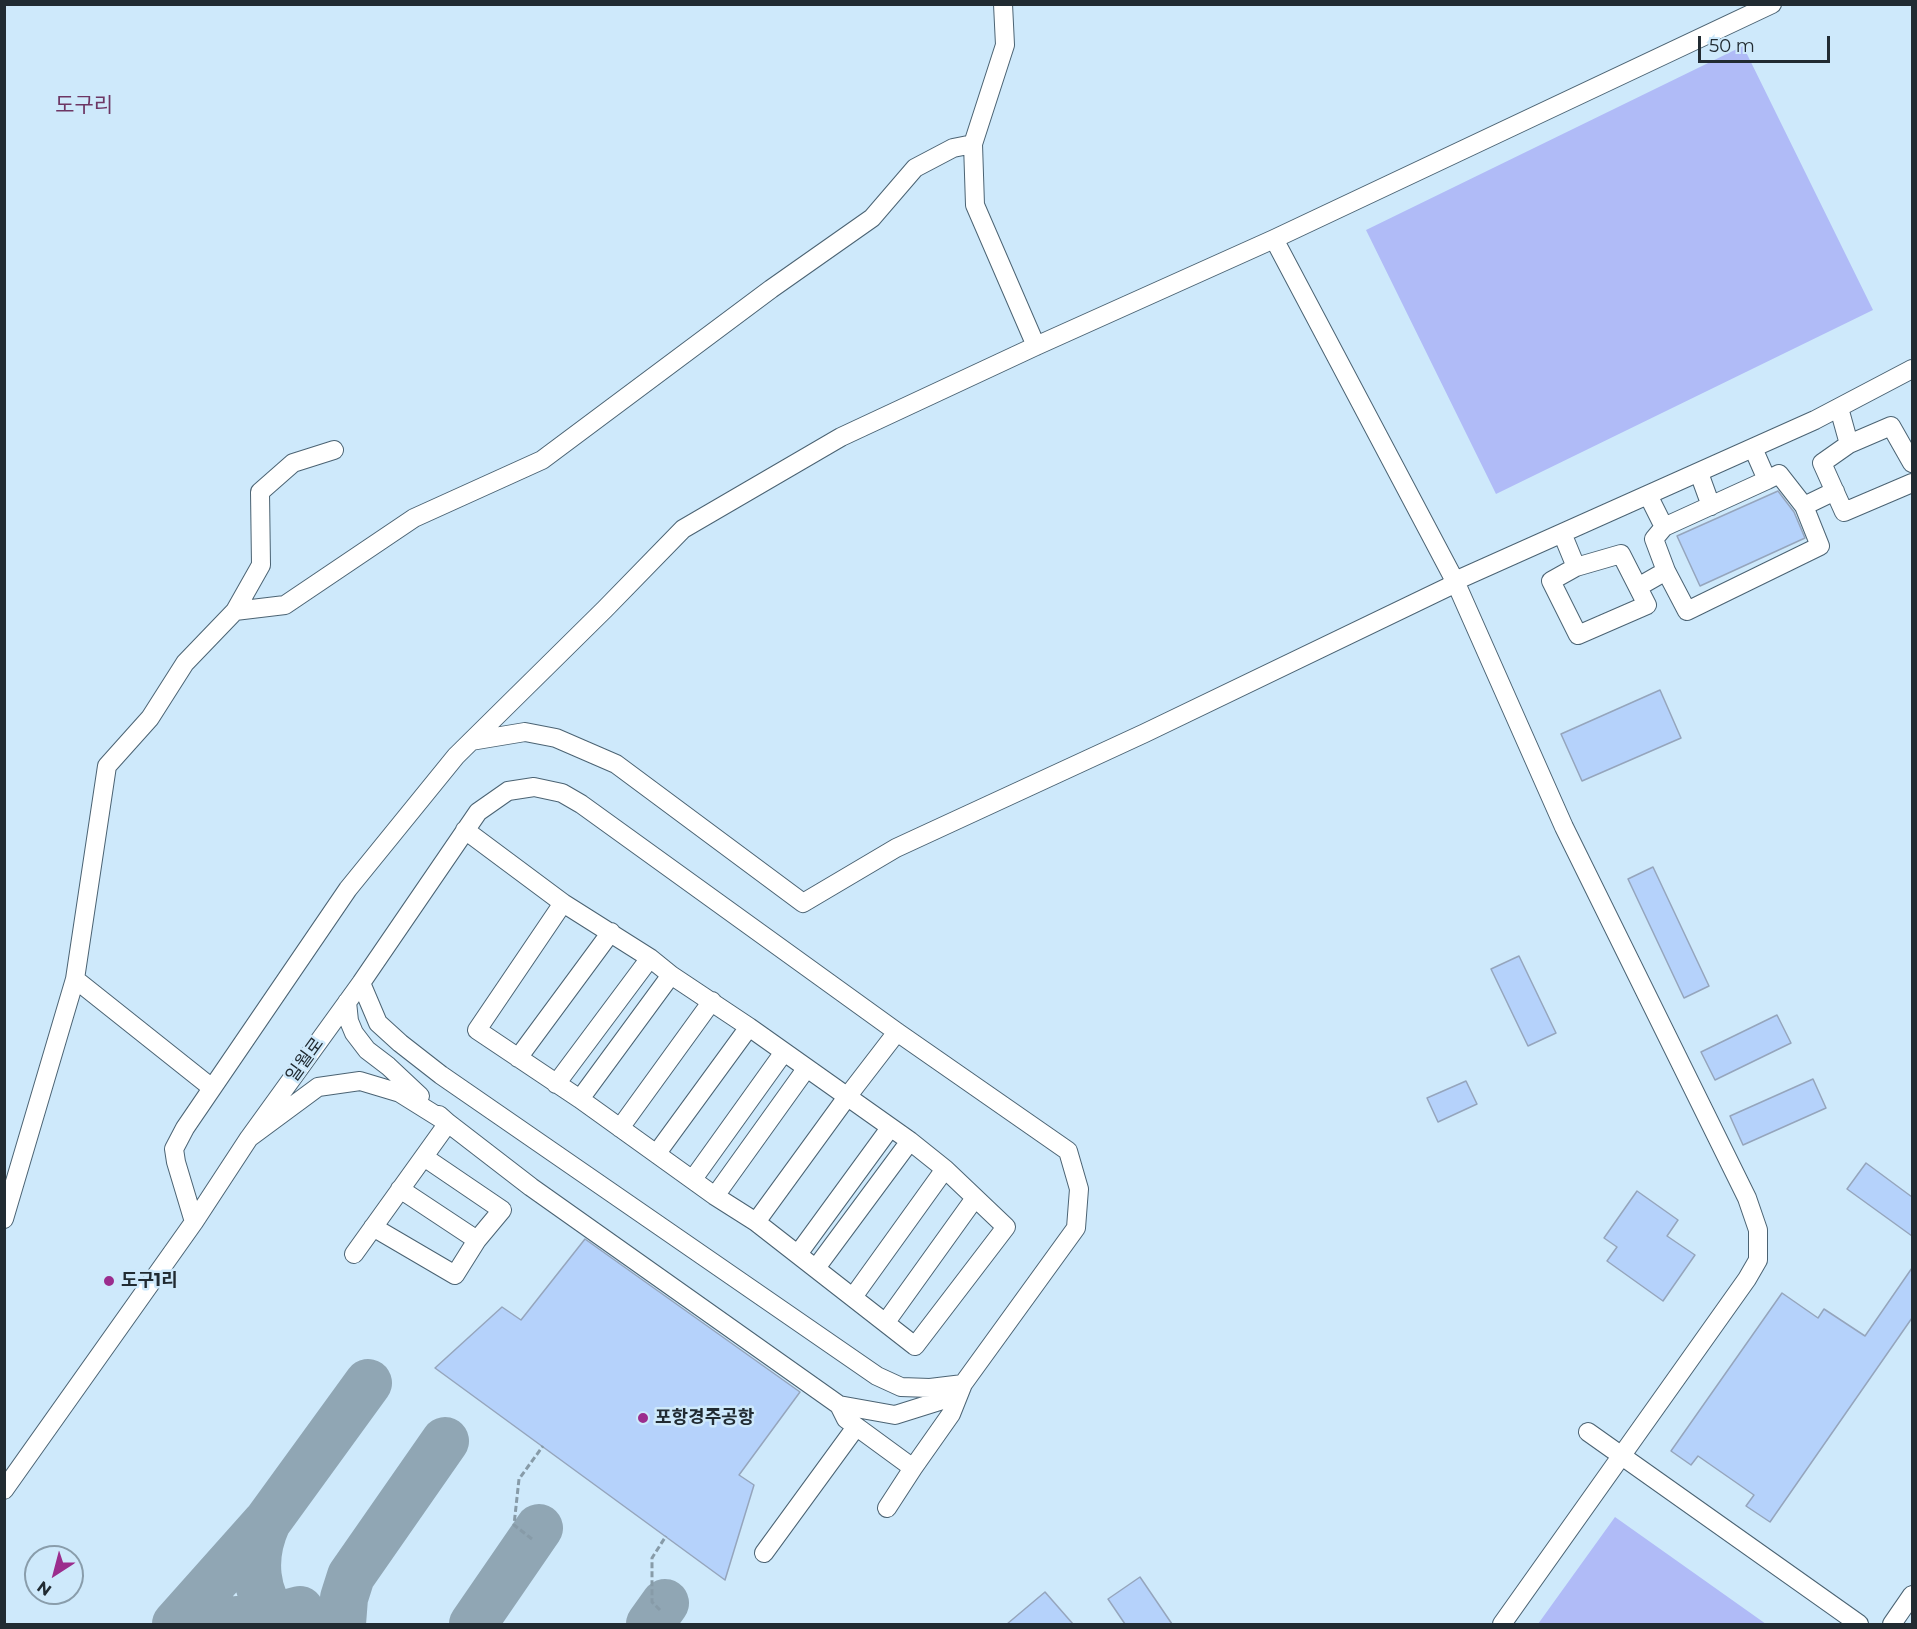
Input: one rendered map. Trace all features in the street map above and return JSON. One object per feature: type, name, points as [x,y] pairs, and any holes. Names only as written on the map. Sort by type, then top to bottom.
[{"type":"street","points":[[194,1222],[174,1149],[185,1128],[348,889],[456,756],[683,529],[841,437],[1274,239],[1772,4]]},
{"type":"street","points":[[1003,5],[1005,45],[973,144],[975,205],[1036,346]]},
{"type":"street","points":[[235,611],[285,605],[414,518],[542,460],[771,289],[872,218],[915,168],[953,148],[973,144]]},
{"type":"street","points":[[1274,239],[1455,581],[1564,827],[1747,1198],[1758,1230],[1758,1260],[1748,1279],[1502,1624]]},
{"type":"street","points":[[471,741],[525,732],[556,738],[616,764],[803,903],[896,848],[1145,734],[1448,587],[1455,581],[1839,408],[1912,369]]},
{"type":"street","points":[[1839,408],[1848,444]]},
{"type":"street","points":[[1912,463],[1891,426],[1848,444],[1822,464],[1844,512],[1912,483]]},
{"type":"street","points":[[1753,448],[1767,480]]},
{"type":"street","points":[[4,1219],[75,979],[108,766],[150,718],[185,663],[235,611],[261,565],[260,492],[293,463],[334,450]]},
{"type":"street","points":[[1699,473],[1711,506]]},
{"type":"street","points":[[1779,474],[1804,506],[1820,546],[1686,610],[1666,571],[1654,540],[1664,527],[1711,506],[1779,474]]},
{"type":"street","points":[[1804,506],[1835,491]]},
{"type":"street","points":[[1648,495],[1664,527]]},
{"type":"street","points":[[1562,533],[1576,567]]},
{"type":"street","points":[[1621,554],[1647,605],[1578,635],[1551,581],[1576,567],[1621,554]]},
{"type":"street","points":[[1638,587],[1666,571]]},
{"type":"street","name":"일월로","points":[[4,1490],[194,1222],[249,1138],[361,983],[478,812],[508,791],[534,787],[562,793],[581,804],[897,1032],[1068,1151],[1079,1189],[1076,1228],[963,1384]]},
{"type":"street","points":[[465,830],[563,903],[650,958],[671,975],[712,1001],[910,1141],[945,1169],[1006,1227],[915,1346],[756,1222],[715,1196],[580,1099],[477,1030],[563,903]]},
{"type":"street","points":[[518,1058],[611,932]]},
{"type":"street","points":[[556,1084],[650,958]]},
{"type":"street","points":[[580,1099],[671,975]]},
{"type":"street","points":[[75,979],[212,1088]]},
{"type":"street","points":[[361,983],[378,1023],[400,1043],[441,1074],[877,1376],[902,1387],[930,1389],[963,1384]]},
{"type":"street","points":[[620,1128],[712,1001]]},
{"type":"street","points":[[347,1002],[349,1021],[354,1033],[367,1050],[388,1066],[448,1123]]},
{"type":"street","points":[[657,1153],[749,1027]]},
{"type":"street","points":[[756,1222],[897,1032]]},
{"type":"street","points":[[693,1179],[784,1052]]},
{"type":"street","points":[[715,1196],[806,1069]]},
{"type":"street","points":[[249,1138],[318,1087],[360,1081],[400,1093],[448,1123],[531,1187],[839,1405],[895,1415],[946,1399],[963,1384]]},
{"type":"street","points":[[354,1254],[448,1123]]},
{"type":"street","points":[[798,1254],[890,1128]]},
{"type":"street","points":[[816,1268],[910,1141]]},
{"type":"street","points":[[373,1227],[455,1275],[477,1240],[502,1210],[424,1157]]},
{"type":"street","points":[[852,1297],[945,1169]]},
{"type":"street","points":[[400,1190],[477,1240]]},
{"type":"street","points":[[886,1322],[975,1198]]},
{"type":"street","points":[[887,1508],[951,1414],[963,1384]]},
{"type":"street","points":[[839,1405],[846,1419],[913,1468]]},
{"type":"street","points":[[764,1552],[856,1427]]},
{"type":"street","points":[[1588,1432],[1859,1624]]},
{"type":"street","points":[[1892,1624],[1912,1595]]},
{"type":"path","points":[[532,1539],[514,1525],[519,1479],[543,1446]]},
{"type":"path","points":[[660,1610],[652,1602],[652,1558],[666,1536]]},
{"type":"shaded area","points":[[1743,46],[1873,310],[1496,494],[1366,230]]},
{"type":"shaded area","points":[[1615,1517],[1766,1624],[1538,1624]]},
{"type":"building","points":[[1778,491],[1794,512],[1805,538],[1700,586],[1677,536]]},
{"type":"building","points":[[1660,690],[1681,738],[1582,781],[1561,734]]},
{"type":"building","points":[[1653,867],[1709,986],[1684,998],[1628,879]]},
{"type":"building","points":[[1519,956],[1556,1033],[1528,1046],[1491,969]]},
{"type":"building","points":[[1777,1015],[1791,1043],[1715,1080],[1701,1052]]},
{"type":"building","points":[[1813,1079],[1826,1108],[1743,1145],[1730,1116]]},
{"type":"building","points":[[1466,1081],[1477,1104],[1438,1122],[1427,1098]]},
{"type":"building","points":[[1866,1163],[1912,1197],[1912,1236],[1847,1189]]},
{"type":"building","points":[[1637,1191],[1678,1220],[1667,1236],[1695,1255],[1663,1301],[1607,1261],[1617,1247],[1604,1238]]},
{"type":"building","name":"포항경주공항","points":[[585,1239],[800,1392],[739,1475],[754,1485],[725,1580],[435,1368],[502,1307],[521,1320]]},
{"type":"building","points":[[1912,1268],[1912,1318],[1770,1522],[1746,1506],[1754,1495],[1698,1456],[1691,1465],[1671,1451],[1782,1293],[1818,1318],[1824,1309],[1865,1336]]},
{"type":"building","points":[[1140,1577],[1172,1624],[1125,1624],[1108,1599]]},
{"type":"building","points":[[1045,1592],[1073,1624],[1007,1624]]},
{"type":"taxiway","points":[[279,1624],[264,1601],[260,1588],[257,1562],[262,1535],[267,1522],[368,1383]]},
{"type":"taxiway","points":[[342,1624],[344,1598],[351,1576],[445,1441]]},
{"type":"taxiway","points":[[176,1624],[266,1523]]},
{"type":"taxiway","points":[[473,1624],[539,1528]]},
{"type":"taxiway","points":[[650,1624],[665,1603]]},
{"type":"taxiway","points":[[227,1621],[273,1617],[300,1610]]},
{"type":"place","name":"도구1리","points":[[109,1281]]},
{"type":"place","name":"포항경주공항","points":[[643,1418]]},
{"type":"district","name":"도구리","points":[[84,106]]}]
